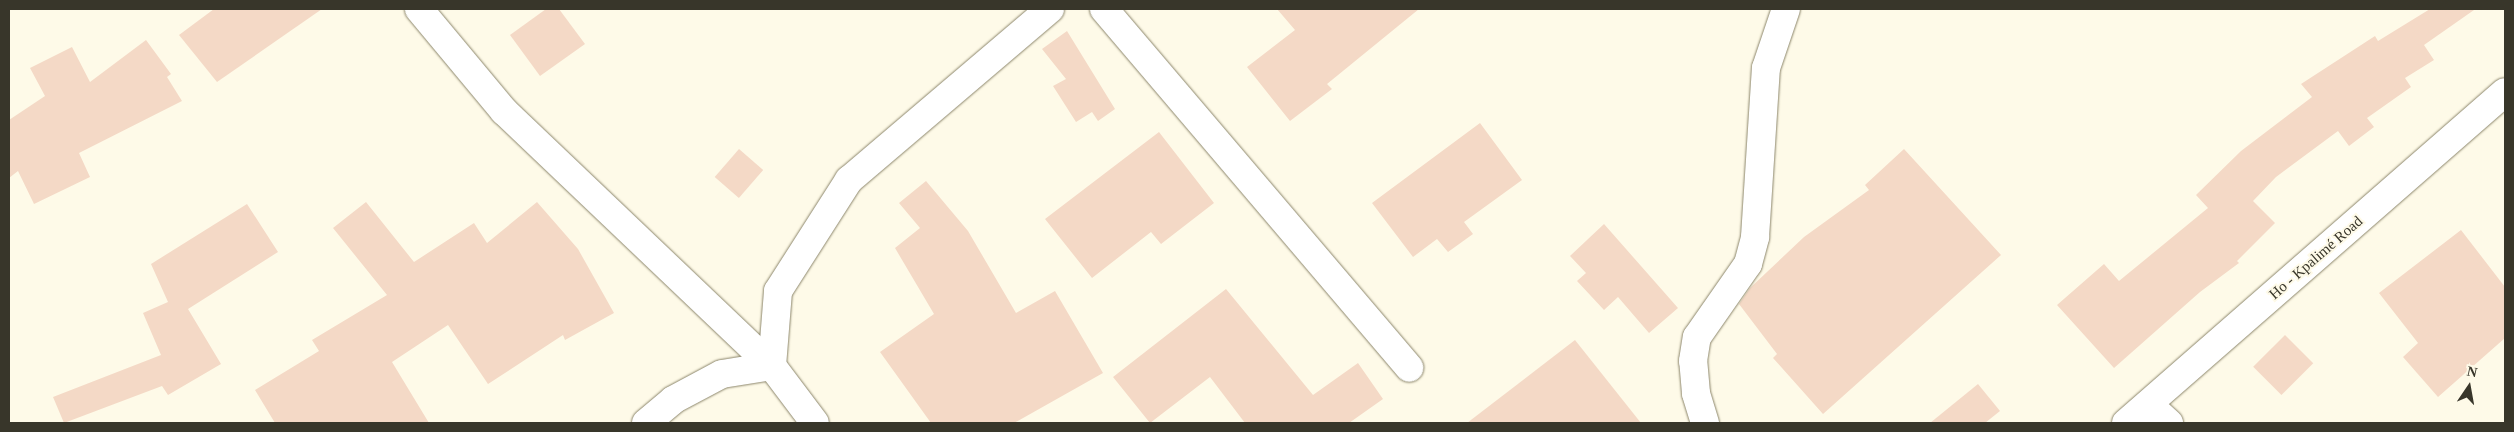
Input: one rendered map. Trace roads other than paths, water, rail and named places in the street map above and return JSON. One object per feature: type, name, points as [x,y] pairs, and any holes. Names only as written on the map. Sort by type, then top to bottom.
[{"type":"street","points":[[419,9],[504,111],[772,366],[814,423]]},
{"type":"street","points":[[772,366],[778,290],[849,180],[1050,9]]},
{"type":"street","points":[[1104,9],[1409,368]]},
{"type":"street","points":[[1705,423],[1696,393],[1693,361],[1697,337],[1748,264],[1756,237],[1766,68],[1786,9]]},
{"type":"street","name":"Ho - Kpalimé Road","points":[[2126,423],[2149,405],[2505,92]]},
{"type":"street","points":[[646,423],[673,400],[722,374],[772,366]]},
{"type":"street","points":[[2149,405],[2169,423]]}]
